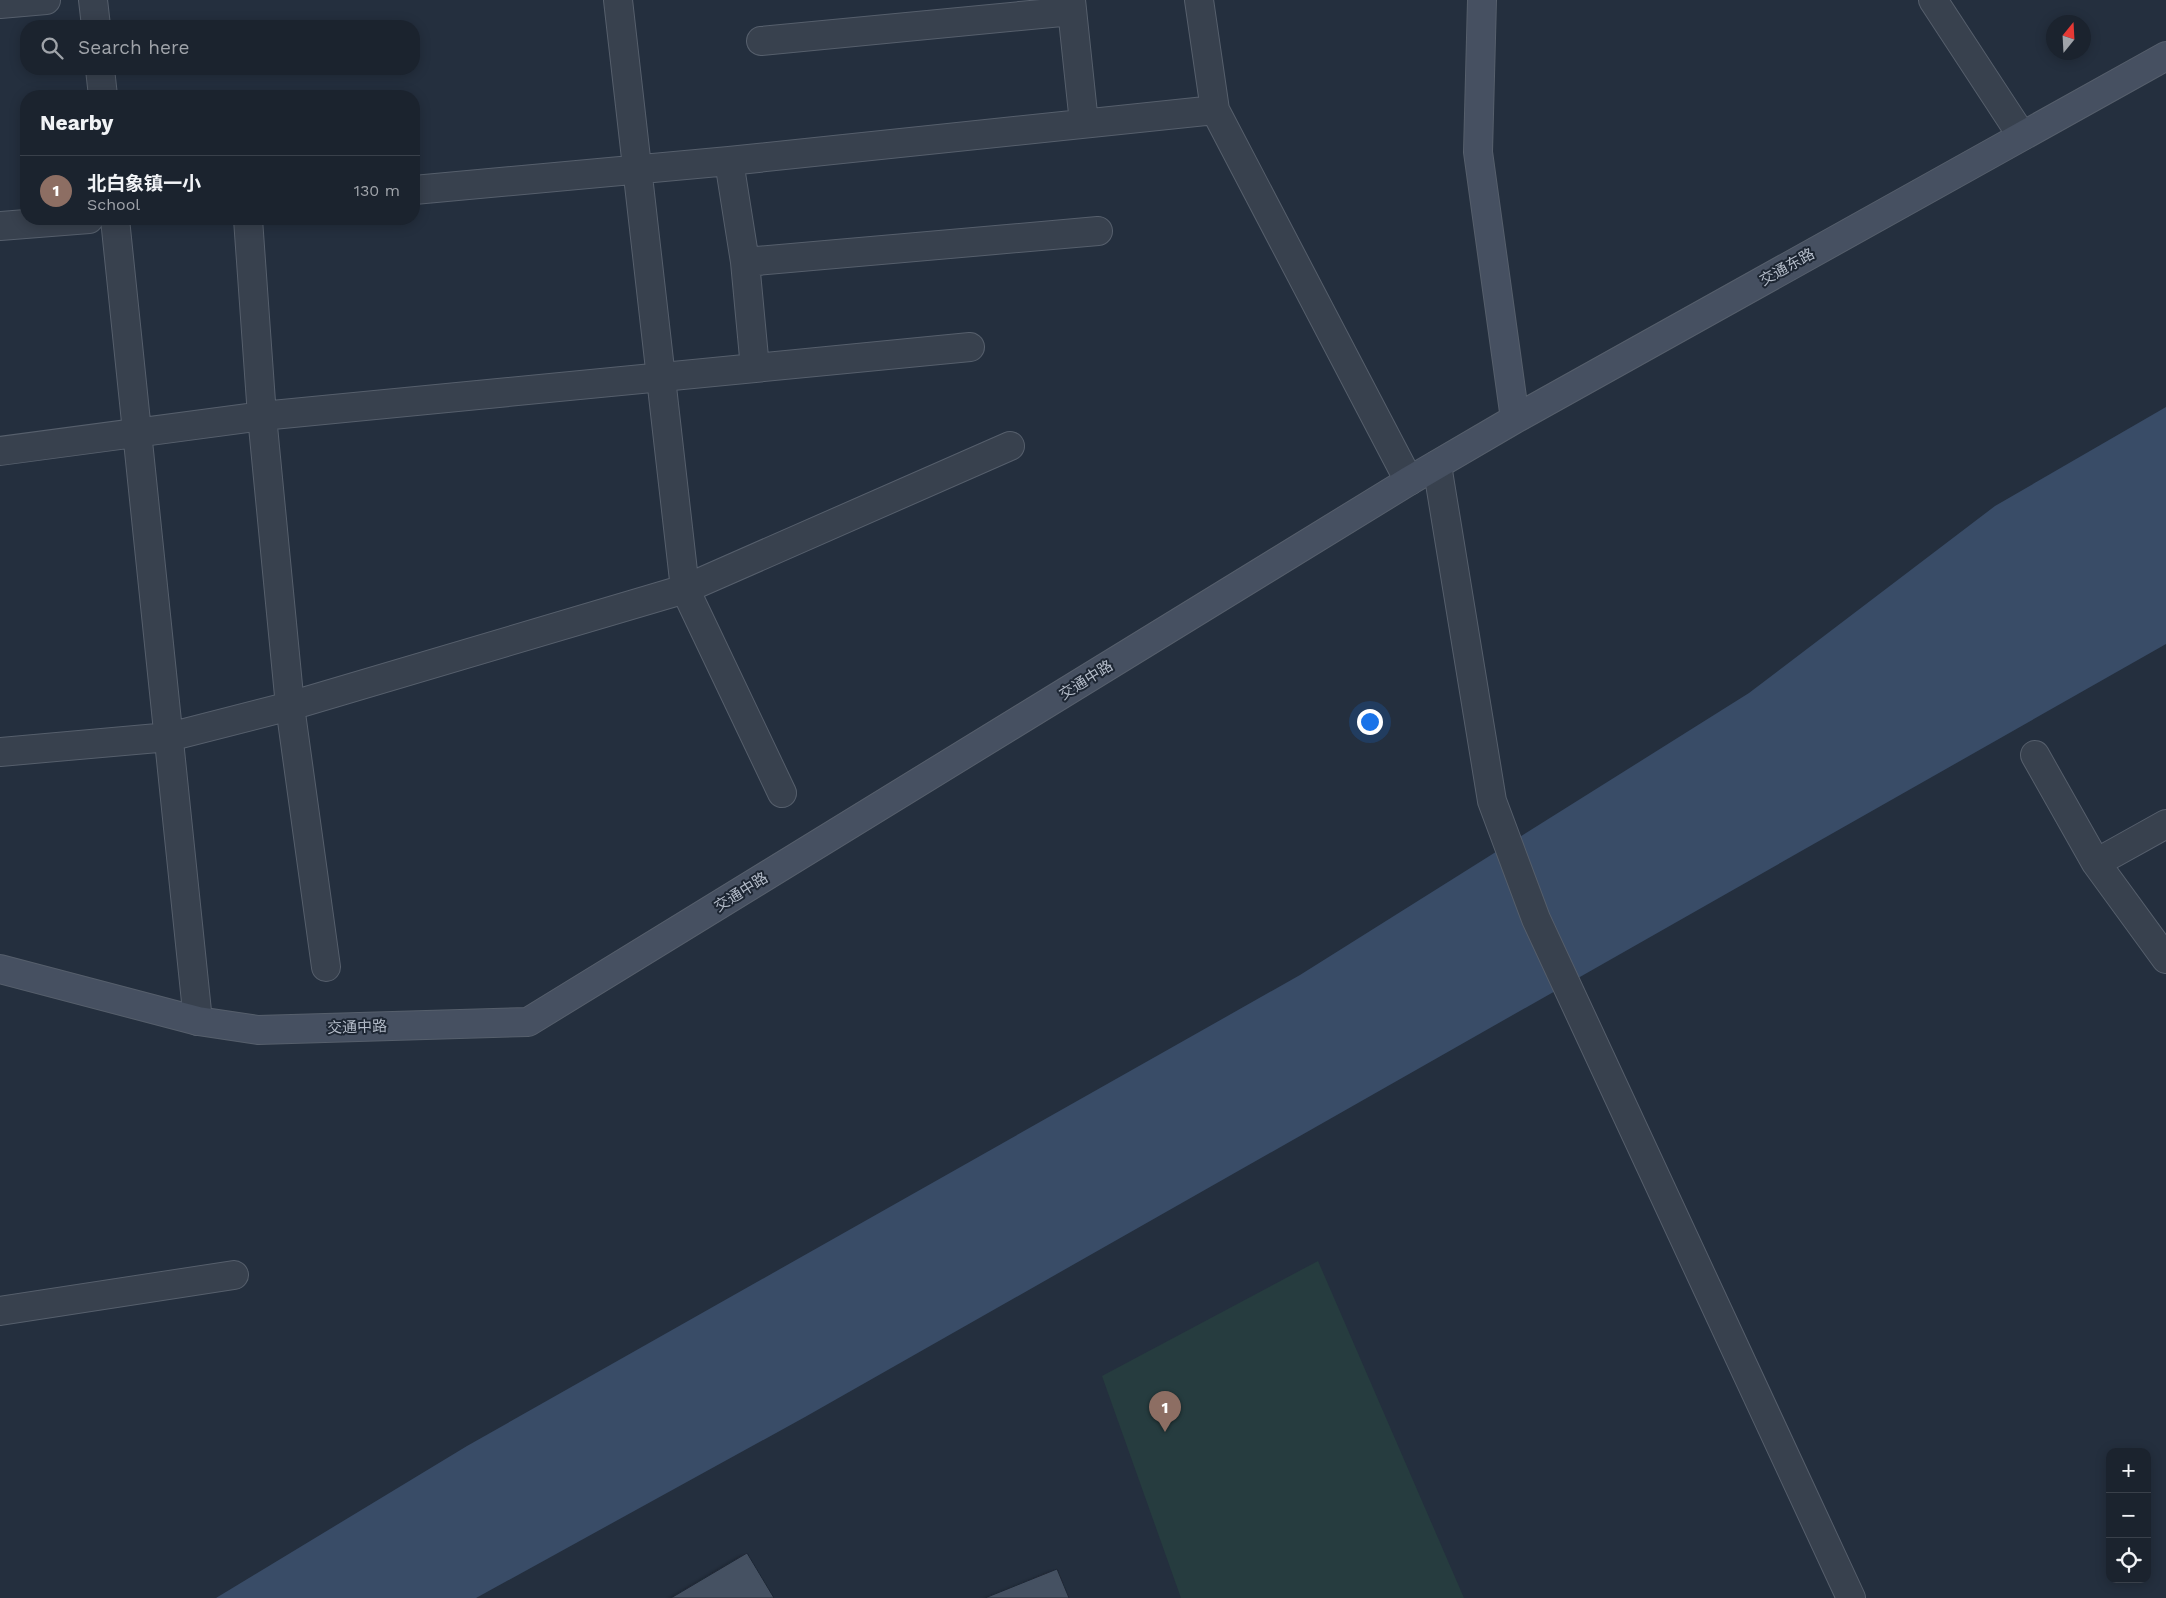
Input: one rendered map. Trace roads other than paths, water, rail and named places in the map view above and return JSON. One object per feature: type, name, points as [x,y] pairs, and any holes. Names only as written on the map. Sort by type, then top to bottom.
[{"type":"street","points":[[0,4],[46,0]]},
{"type":"street","points":[[93,0],[95,20]]},
{"type":"street","points":[[618,0],[663,378],[685,589],[782,793]]},
{"type":"street","points":[[1199,0],[1215,110],[1409,481]]},
{"type":"street","points":[[1482,0],[1478,152],[1514,419]]},
{"type":"street","points":[[1934,0],[2022,136]]},
{"type":"street","points":[[761,41],[1072,6],[1084,123]]},
{"type":"street","name":"交通东路","points":[[1409,481],[1514,419],[2166,56]]},
{"type":"street","points":[[101,75],[102,90]]},
{"type":"street","points":[[420,189],[729,161],[1215,110]]},
{"type":"street","points":[[729,161],[745,262],[755,368]]},
{"type":"street","points":[[0,226],[20,224]]},
{"type":"street","points":[[116,225],[198,1021]]},
{"type":"street","points":[[248,225],[262,416],[290,706],[326,967]]},
{"type":"street","points":[[745,262],[1098,231]]},
{"type":"street","points":[[0,451],[262,416],[970,347]]},
{"type":"street","points":[[0,752],[169,738],[290,706],[685,589],[1010,446]]},
{"type":"street","points":[[1437,465],[1492,800],[1497,814],[1536,919],[1851,1598]]},
{"type":"street","name":"交通中路","points":[[0,969],[198,1021],[258,1030],[528,1022],[1409,481]]},
{"type":"street","points":[[2035,756],[2096,864],[2166,959]]},
{"type":"street","points":[[2096,864],[2166,824]]},
{"type":"street","points":[[0,1311],[234,1275]]},
{"type":"water","points":[[2166,407],[2166,644],[805,1417],[476,1598],[216,1598],[467,1446],[1300,975],[1749,693],[1995,506]]},
{"type":"place","name":"北白象镇一小","points":[[1165,1432]]}]
